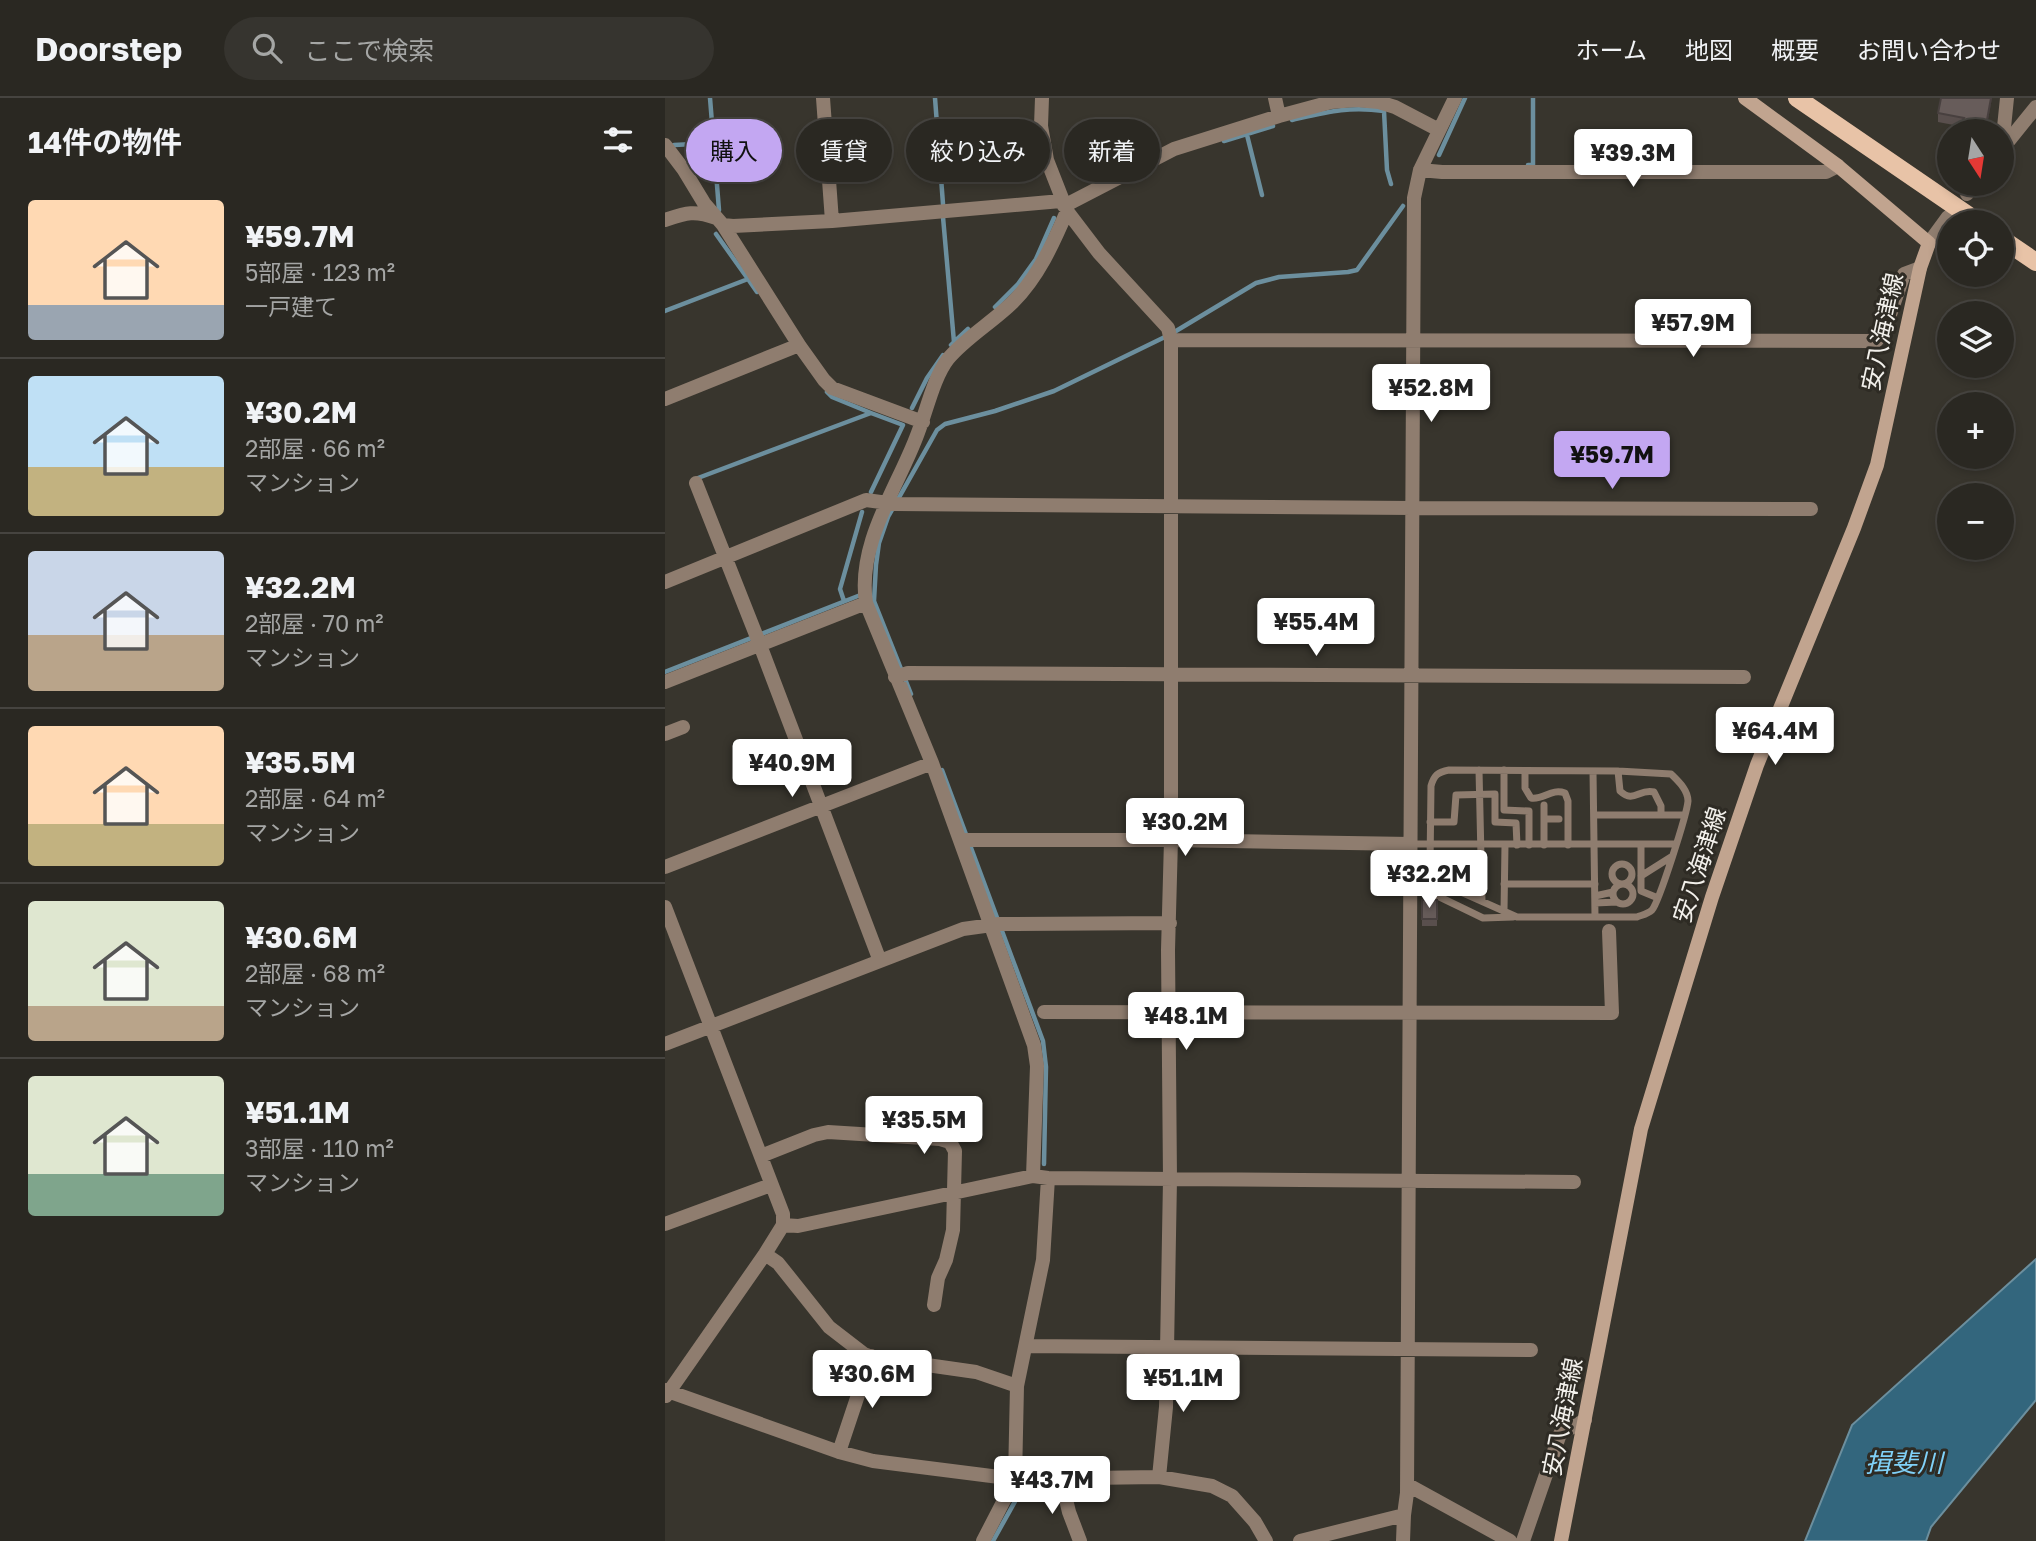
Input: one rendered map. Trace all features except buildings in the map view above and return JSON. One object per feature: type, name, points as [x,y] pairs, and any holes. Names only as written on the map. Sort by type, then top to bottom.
[{"type":"main road","points":[[1745,98],[1838,166],[1929,243]]},
{"type":"main road","points":[[1797,98],[1960,210]]},
{"type":"main road","name":"安八海津線","points":[[1561,1541],[1641,1129],[1712,897],[1757,765],[1877,466],[1920,268],[1929,243]]},
{"type":"main road","points":[[2014,247],[2036,262]]},
{"type":"street","points":[[823,98],[832,221]]},
{"type":"street","points":[[1042,98],[1041,126],[1047,160],[1064,206],[1099,253],[1168,328],[1171,341],[1171,840],[1168,1012],[1170,1179],[1166,1407],[1159,1477]]},
{"type":"street","points":[[1275,98],[1279,116]]},
{"type":"street","points":[[1403,1541],[1408,1485],[1414,198],[1420,170],[1455,98]]},
{"type":"street","points":[[2005,119],[2007,98]]},
{"type":"street","points":[[665,220],[688,213],[701,213],[733,226],[1064,206],[1174,149],[1331,102],[1379,102],[1395,107],[1439,130]]},
{"type":"street","points":[[2014,134],[2036,107]]},
{"type":"street","points":[[665,145],[824,380],[832,388],[923,422]]},
{"type":"street","points":[[1420,170],[1826,172],[1838,166]]},
{"type":"street","points":[[1033,1176],[1037,1066],[1034,1045],[932,763],[895,677],[864,593],[868,553],[885,502],[910,455],[939,375],[949,358],[1013,302],[1042,265],[1064,206]]},
{"type":"street","points":[[1929,243],[1937,232]]},
{"type":"street","points":[[1171,341],[1876,341],[1884,332],[1904,274],[1920,268]]},
{"type":"street","points":[[665,399],[799,345]]},
{"type":"street","points":[[696,483],[880,961]]},
{"type":"street","points":[[665,582],[866,500],[1172,506],[1811,509]]},
{"type":"street","points":[[665,682],[866,603]]},
{"type":"street","points":[[895,677],[908,673],[1744,677]]},
{"type":"street","points":[[665,734],[683,727]]},
{"type":"street","points":[[665,867],[932,763]]},
{"type":"street","points":[[960,840],[1411,844]]},
{"type":"street","points":[[665,907],[783,1214],[783,1225],[765,1254],[666,1393],[873,1461],[1015,1479],[1159,1477],[1212,1486],[1232,1496],[1255,1522],[1266,1541]]},
{"type":"street","points":[[665,1044],[963,929],[991,924],[1170,923]]},
{"type":"street","points":[[1044,1012],[1612,1013],[1609,931]]},
{"type":"street","points":[[761,1156],[828,1132],[940,1139],[950,1142],[955,1151],[953,1230],[934,1305]]},
{"type":"street","points":[[783,1225],[798,1226],[1033,1176],[1574,1182]]},
{"type":"street","points":[[983,1541],[1015,1479],[1017,1386],[1043,1260],[1048,1178]]},
{"type":"street","points":[[665,1224],[771,1185]]},
{"type":"street","points":[[765,1254],[778,1263],[829,1327],[864,1354],[886,1362],[976,1372],[1017,1386]]},
{"type":"street","points":[[1025,1346],[1531,1350]]},
{"type":"street","points":[[839,1452],[871,1356]]},
{"type":"street","points":[[1523,1541],[1560,1434],[1585,1420]]},
{"type":"street","points":[[1061,1479],[1080,1541]]},
{"type":"street","points":[[1408,1485],[1510,1541]]},
{"type":"street","points":[[1300,1541],[1404,1515]]},
{"type":"lane","points":[[1479,770],[1482,901]]},
{"type":"lane","points":[[1504,770],[1504,810],[1529,811],[1529,845]]},
{"type":"lane","points":[[1421,888],[1483,918],[1637,917],[1651,912],[1672,857],[1688,802],[1686,793],[1671,774],[1504,770],[1438,772],[1431,786],[1429,846],[1432,873],[1443,884],[1517,917]]},
{"type":"lane","points":[[1525,771],[1525,788],[1531,798],[1536,799],[1558,790],[1565,793],[1568,801],[1568,845]]},
{"type":"lane","points":[[1593,771],[1595,916]]},
{"type":"lane","points":[[1618,772],[1620,791],[1631,797],[1644,791],[1654,792],[1661,806],[1661,815]]},
{"type":"lane","points":[[1430,822],[1454,822],[1456,795],[1495,794],[1495,822],[1516,823],[1517,845]]},
{"type":"lane","points":[[1544,805],[1544,845]]},
{"type":"lane","points":[[1594,815],[1684,815]]},
{"type":"lane","points":[[1544,819],[1559,819]]},
{"type":"lane","points":[[1411,844],[1676,844]]},
{"type":"lane","points":[[1503,911],[1505,845]]},
{"type":"lane","points":[[1621,864],[1622,845]]},
{"type":"lane","points":[[1641,845],[1641,891],[1658,898]]},
{"type":"lane","points":[[1641,876],[1672,857]]},
{"type":"lane","points":[[1595,900],[1613,892],[1617,887],[1623,884],[1629,882],[1633,873],[1630,867],[1621,864],[1615,867],[1612,873],[1616,882],[1623,884],[1632,888],[1633,897],[1627,904],[1595,900]]},
{"type":"lane","points":[[1504,884],[1595,884]]},
{"type":"lane","points":[[1613,892],[1617,902]]},
{"type":"water","name":"揖斐川","points":[[2036,1259],[2036,1400],[1931,1527],[1926,1541],[1805,1541],[1852,1425]]},
{"type":"waterway","points":[[710,98],[719,210]]},
{"type":"waterway","points":[[935,98],[943,204]]},
{"type":"waterway","points":[[1439,155],[1465,98]]},
{"type":"waterway","points":[[1528,165],[1533,165],[1533,98]]},
{"type":"waterway","points":[[1292,120],[1327,112],[1384,111],[1387,170],[1391,184]]},
{"type":"waterway","points":[[1224,141],[1273,126]]},
{"type":"waterway","points":[[1247,135],[1262,195]]},
{"type":"waterway","points":[[674,145],[686,144]]},
{"type":"waterway","points":[[911,694],[874,601],[876,565],[879,543],[888,517],[937,430],[945,424],[1054,391],[1171,334],[1256,283],[1279,277],[1357,270],[1403,206]]},
{"type":"waterway","points":[[943,217],[954,342],[951,345]]},
{"type":"waterway","points":[[995,307],[1018,284],[1036,259],[1054,218]]},
{"type":"waterway","points":[[716,234],[748,279]]},
{"type":"waterway","points":[[665,311],[748,279],[757,292]]},
{"type":"waterway","points":[[954,342],[968,329]]},
{"type":"waterway","points":[[912,408],[927,378],[943,355]]},
{"type":"waterway","points":[[698,478],[871,413],[832,397],[827,392]]},
{"type":"waterway","points":[[871,413],[903,425],[871,492]]},
{"type":"waterway","points":[[844,601],[840,589],[862,512]]},
{"type":"waterway","points":[[665,672],[863,594]]},
{"type":"waterway","points":[[942,770],[1043,1041],[1046,1067],[1044,1164]]},
{"type":"waterway","points":[[993,1541],[1023,1487]]}]
